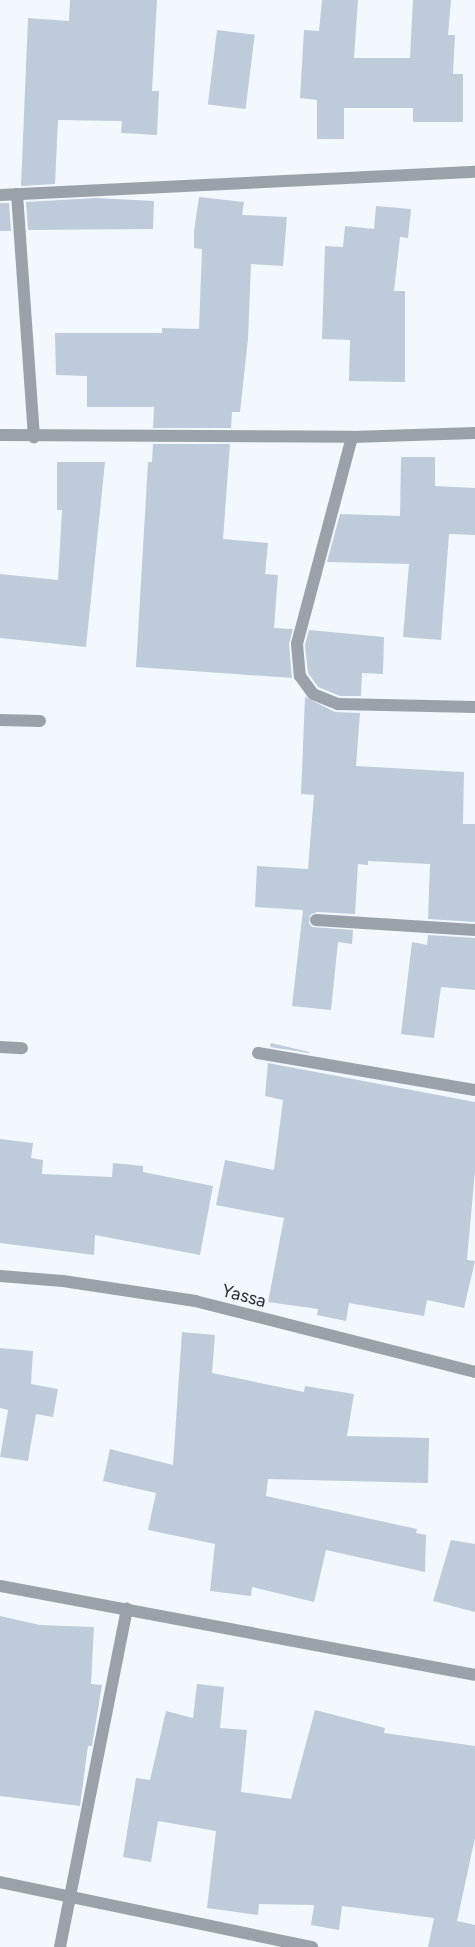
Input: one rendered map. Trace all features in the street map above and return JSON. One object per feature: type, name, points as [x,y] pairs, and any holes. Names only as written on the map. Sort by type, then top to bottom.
[{"type":"street","points":[[0,195],[475,172]]},
{"type":"street","points":[[17,194],[34,437]]},
{"type":"street","points":[[0,435],[34,437],[352,437],[475,433]]},
{"type":"street","points":[[352,437],[297,644],[300,676],[312,694],[338,704],[475,707]]},
{"type":"street","points":[[0,720],[40,721]]},
{"type":"street","points":[[316,920],[475,930]]},
{"type":"street","points":[[0,1046],[22,1048]]},
{"type":"street","points":[[258,1053],[475,1090]]},
{"type":"street","name":"Yassa","points":[[0,1276],[63,1281],[195,1301],[475,1372]]},
{"type":"street","points":[[0,1586],[475,1675]]},
{"type":"street","points":[[60,1947],[127,1609]]},
{"type":"street","points":[[0,1882],[69,1898],[312,1947]]},
{"type":"building","points":[[70,0],[157,0],[152,91],[159,91],[157,135],[121,133],[122,121],[58,120],[55,184],[21,186],[28,18],[69,21]]},
{"type":"building","points":[[322,0],[358,0],[354,58],[410,58],[413,0],[451,0],[448,35],[455,35],[453,74],[463,74],[463,122],[413,122],[413,108],[344,108],[344,139],[317,139],[317,100],[300,98],[304,30],[319,31]]},
{"type":"building","points":[[217,30],[255,35],[246,109],[208,104]]},
{"type":"building","points":[[199,197],[244,202],[242,215],[287,217],[283,266],[251,264],[248,339],[240,412],[232,412],[231,428],[153,428],[154,407],[87,407],[87,376],[56,375],[55,333],[162,333],[162,328],[199,329],[202,249],[194,248],[194,231]]},
{"type":"building","points":[[96,198],[154,201],[153,229],[28,230],[26,202]]},
{"type":"building","points":[[0,203],[9,203],[11,231],[0,231]]},
{"type":"building","points":[[376,206],[411,209],[408,238],[400,237],[394,291],[405,291],[405,382],[349,381],[350,340],[322,339],[325,246],[343,247],[345,226],[374,229]]},
{"type":"building","points":[[153,444],[230,444],[223,539],[268,543],[265,574],[278,575],[274,628],[293,629],[289,644],[292,678],[136,667],[148,462],[152,462]]},
{"type":"building","points":[[401,457],[435,457],[435,486],[475,488],[475,535],[449,534],[441,640],[403,637],[409,564],[327,562],[340,514],[400,516]]},
{"type":"building","points":[[57,462],[105,462],[86,647],[0,638],[0,574],[58,580],[62,510],[57,510]]},
{"type":"building","points":[[309,630],[384,637],[383,674],[362,673],[361,696],[340,696],[318,687],[308,673],[305,645]]},
{"type":"building","points":[[305,697],[335,712],[360,713],[356,766],[464,772],[463,824],[475,824],[475,922],[428,919],[430,864],[368,861],[368,865],[358,864],[355,914],[317,912],[310,915],[309,923],[312,927],[353,930],[352,944],[338,942],[331,1010],[292,1006],[303,910],[255,907],[257,866],[308,869],[314,795],[301,794]]},
{"type":"building","points":[[428,935],[475,938],[475,990],[441,987],[434,1038],[401,1034],[412,942],[427,945]]},
{"type":"building","points":[[271,1043],[309,1052],[309,1053],[270,1047]]},
{"type":"building","points":[[268,1063],[475,1102],[475,1171],[467,1260],[475,1261],[464,1308],[427,1300],[424,1316],[349,1303],[346,1321],[317,1315],[318,1309],[268,1302],[284,1218],[216,1205],[225,1160],[274,1170],[283,1100],[265,1096]]},
{"type":"building","points":[[0,1139],[33,1143],[31,1158],[43,1160],[42,1174],[112,1177],[113,1163],[143,1166],[143,1172],[213,1186],[200,1255],[95,1235],[94,1255],[0,1243]]},
{"type":"building","points":[[182,1332],[215,1335],[212,1373],[304,1392],[305,1386],[354,1394],[347,1436],[429,1438],[428,1483],[268,1479],[266,1496],[417,1529],[416,1533],[426,1535],[425,1572],[326,1550],[314,1602],[252,1587],[251,1596],[210,1591],[215,1544],[148,1530],[156,1493],[103,1481],[110,1449],[173,1465]]},
{"type":"building","points":[[0,1348],[33,1351],[31,1384],[58,1389],[53,1417],[36,1414],[28,1461],[0,1457],[8,1410],[0,1408]]},
{"type":"building","points":[[451,1540],[475,1544],[475,1612],[433,1601]]},
{"type":"building","points":[[0,1616],[40,1625],[94,1627],[91,1684],[102,1685],[92,1746],[88,1746],[80,1806],[0,1796]]},
{"type":"building","points":[[197,1684],[224,1687],[220,1728],[247,1730],[241,1792],[291,1799],[315,1710],[385,1728],[384,1733],[475,1746],[475,1838],[457,1921],[475,1925],[475,1947],[428,1947],[434,1918],[342,1906],[339,1930],[311,1925],[314,1905],[259,1904],[258,1915],[207,1908],[216,1831],[158,1821],[151,1862],[123,1857],[136,1778],[150,1780],[166,1711],[193,1718]]}]
